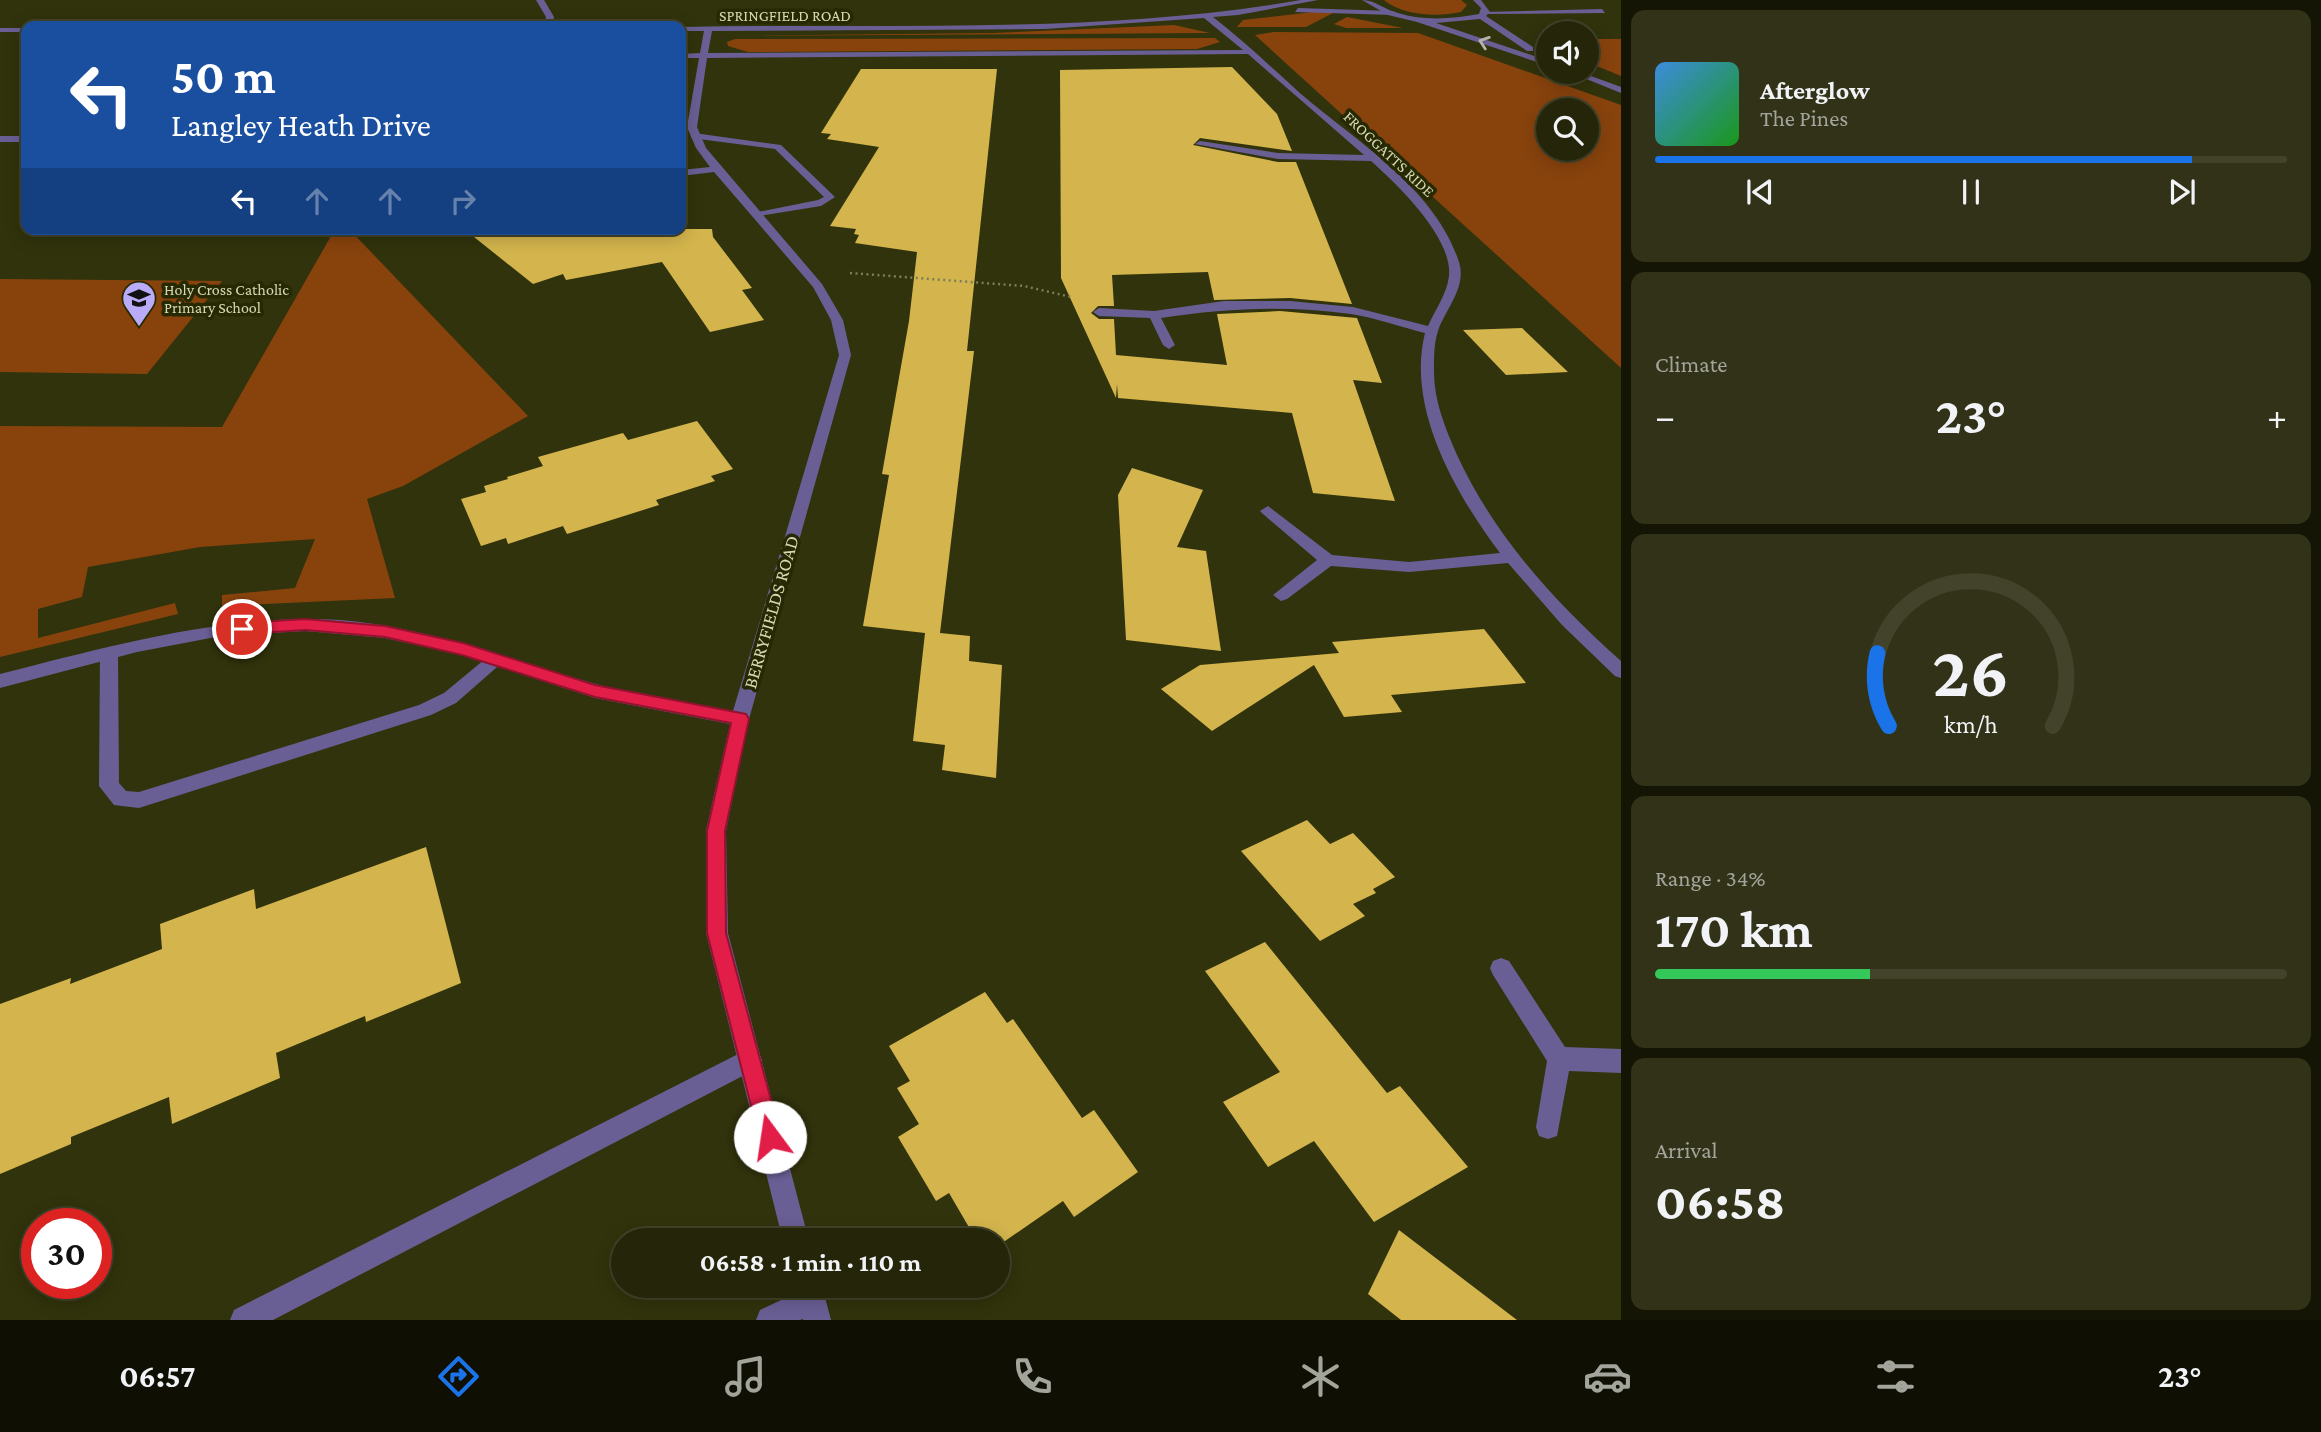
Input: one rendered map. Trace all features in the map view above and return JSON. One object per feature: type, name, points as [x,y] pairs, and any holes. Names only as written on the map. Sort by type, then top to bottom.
[{"type":"street","points":[[540,0],[550,17],[549,21]]},
{"type":"street","name":"SPRINGFIELD ROAD","points":[[686,29],[1033,27],[1206,16],[1266,10],[1314,0]]},
{"type":"street","points":[[1366,0],[1393,13],[1536,57]]},
{"type":"street","points":[[1477,0],[1485,6],[1483,14]]},
{"type":"street","points":[[1534,2],[1612,11]]},
{"type":"street","name":"SPRINGFIELD ROAD","points":[[1266,10],[1393,13]]},
{"type":"street","points":[[1411,17],[1444,21],[1483,14],[1602,10]]},
{"type":"street","points":[[1483,14],[1499,31],[1536,53]]},
{"type":"street","name":"FROGGATTS RIDE","points":[[1206,16],[1371,158],[1407,191],[1436,225],[1454,264],[1450,296],[1432,331],[1426,375],[1436,420],[1460,481],[1508,558],[1566,623],[1621,671]]},
{"type":"street","points":[[708,29],[692,127],[694,136],[778,147],[830,197],[821,203],[757,215]]},
{"type":"street","points":[[0,30],[21,30]]},
{"type":"street","points":[[686,56],[1250,52]]},
{"type":"street","points":[[1599,82],[1621,90]]},
{"type":"street","name":"BERRYFIELDS ROAD","points":[[694,136],[717,169],[804,270],[836,320],[845,355],[740,719],[716,831],[717,933],[793,1228]]},
{"type":"street","points":[[0,139],[21,139]]},
{"type":"street","points":[[1189,153],[1198,139],[1278,156],[1371,158]]},
{"type":"street","points":[[686,172],[717,169]]},
{"type":"street","points":[[1099,312],[1154,315],[1224,305],[1290,305],[1353,312],[1432,331]]},
{"type":"street","points":[[1154,315],[1169,345]]},
{"type":"street","points":[[1268,511],[1328,560],[1409,567],[1508,558]]},
{"type":"street","points":[[1281,595],[1328,560]]},
{"type":"street","points":[[0,681],[221,630],[305,625],[385,632],[496,660],[595,691],[740,719]]},
{"type":"street","points":[[109,654],[109,786],[121,799],[139,800],[425,710],[450,698],[496,660]]},
{"type":"street","points":[[1501,968],[1559,1059],[1548,1127]]},
{"type":"street","points":[[1559,1059],[1621,1061]]},
{"type":"street","points":[[244,1320],[750,1060]]},
{"type":"street","points":[[770,1320],[812,1302]]},
{"type":"path","points":[[804,270],[1024,286],[1079,299],[1099,312]]},
{"type":"shaded area","points":[[1384,0],[1461,0],[1467,5],[1461,12],[1431,15],[1410,12]]},
{"type":"shaded area","points":[[1335,12],[1306,27],[1237,27],[1243,20]]},
{"type":"shaded area","points":[[1347,17],[1403,28],[1346,28],[1334,24]]},
{"type":"shaded area","points":[[1174,25],[1210,33],[726,36],[993,33]]},
{"type":"shaded area","points":[[1274,32],[1418,33],[1536,75],[1536,84],[1562,84],[1621,105],[1621,368],[1255,35]]},
{"type":"shaded area","points":[[1215,38],[1220,42],[1197,49],[748,52],[728,46],[727,42],[735,39]]},
{"type":"shaded area","points":[[1599,39],[1621,39],[1621,76],[1599,67]]},
{"type":"shaded area","points":[[332,235],[355,235],[528,416],[403,486],[367,499],[395,598],[222,606],[222,595],[295,588],[315,539],[200,547],[88,567],[82,597],[38,609],[38,638],[175,603],[178,614],[0,657],[0,426],[222,427]]},
{"type":"shaded area","points":[[0,279],[222,281],[147,374],[0,372]]},
{"type":"building","points":[[1232,67],[1277,114],[1292,151],[1200,138],[1193,145],[1278,162],[1296,162],[1352,304],[1290,298],[1214,300],[1208,272],[1112,275],[1114,306],[1098,306],[1091,313],[1099,319],[1114,319],[1116,355],[1227,365],[1217,314],[1280,311],[1357,318],[1382,383],[1353,380],[1395,501],[1313,493],[1292,413],[1118,398],[1117,384],[1116,398],[1061,278],[1060,70]]},
{"type":"building","points":[[861,69],[997,69],[967,351],[974,351],[940,633],[970,636],[969,661],[1002,665],[996,778],[942,770],[945,745],[913,741],[925,633],[863,626],[889,475],[882,474],[909,321],[917,252],[855,243],[859,235],[854,234],[856,229],[830,226],[879,147],[827,139],[831,134],[821,133]]},
{"type":"building","points":[[686,229],[712,229],[713,237],[752,288],[742,290],[764,320],[710,332],[662,262],[566,280],[563,274],[533,284],[472,235],[686,235]]},
{"type":"building","points":[[1522,328],[1568,372],[1506,375],[1463,330]]},
{"type":"building","points":[[697,421],[733,469],[711,476],[715,481],[656,500],[659,505],[567,534],[563,526],[508,544],[506,538],[481,546],[461,499],[486,492],[484,486],[543,466],[538,457],[623,433],[628,440]]},
{"type":"building","points":[[1132,468],[1203,490],[1177,547],[1206,551],[1221,651],[1126,640],[1118,495]]},
{"type":"building","points":[[1484,629],[1526,683],[1391,695],[1402,712],[1344,717],[1314,665],[1212,731],[1161,689],[1200,665],[1339,653],[1332,642]]},
{"type":"building","points":[[1307,820],[1330,844],[1353,833],[1395,877],[1373,889],[1376,893],[1353,904],[1365,916],[1320,941],[1241,851]]},
{"type":"building","points":[[426,847],[461,983],[366,1022],[365,1016],[276,1053],[280,1078],[172,1124],[169,1097],[71,1137],[71,1144],[0,1174],[0,1004],[71,978],[70,984],[162,949],[160,924],[254,889],[256,909]]},
{"type":"building","points":[[1265,942],[1387,1093],[1400,1086],[1468,1167],[1374,1222],[1314,1141],[1268,1167],[1223,1102],[1280,1072],[1205,971]]},
{"type":"building","points":[[985,992],[1007,1023],[1013,1019],[1082,1118],[1094,1110],[1138,1172],[1074,1217],[1063,1201],[1010,1238],[1010,1228],[969,1228],[949,1193],[936,1201],[898,1137],[919,1124],[897,1088],[910,1081],[889,1046]]},
{"type":"building","points":[[1399,1230],[1517,1320],[1401,1320],[1368,1294]]},
{"type":"place","name":"Holy Cross Catholic Primary School","points":[[139,328]]},
{"type":"route","points":[[242,629],[305,625],[385,632],[463,649],[595,691],[740,719],[716,831],[717,933],[770,1137]]}]
